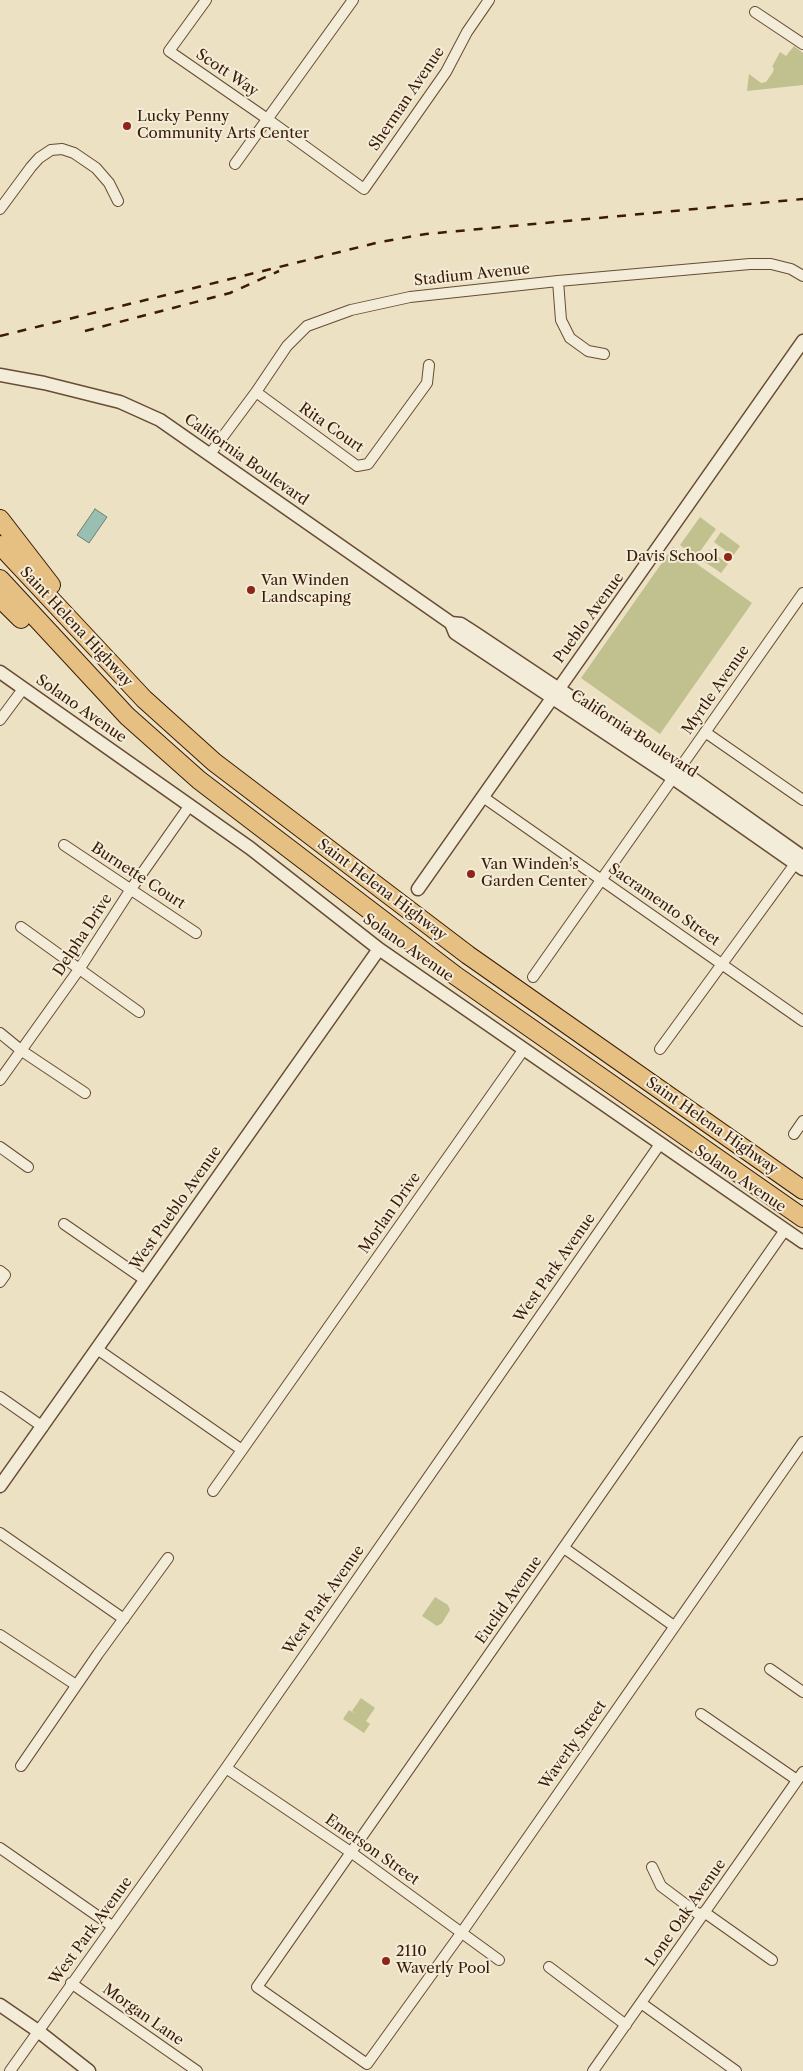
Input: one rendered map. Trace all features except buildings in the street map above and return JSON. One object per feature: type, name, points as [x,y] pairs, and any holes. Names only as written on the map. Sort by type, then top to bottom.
[{"type":"highway","points":[[0,519],[109,663]]},
{"type":"highway","name":"Saint Helena Highway","points":[[0,545],[109,663],[178,732],[259,797],[468,955],[803,1190]]},
{"type":"highway","name":"Saint Helena Highway","points":[[0,579],[127,716],[199,780],[456,976],[803,1218]]},
{"type":"highway","points":[[0,598],[127,716]]},
{"type":"street","name":"Scott Way","points":[[206,0],[169,52],[266,118],[364,189]]},
{"type":"street","points":[[235,164],[266,118],[353,0]]},
{"type":"street","name":"Sherman Avenue","points":[[364,189],[446,72],[467,32],[489,0]]},
{"type":"street","points":[[755,12],[803,44]]},
{"type":"street","points":[[0,209],[30,167],[39,158],[51,150],[62,149],[74,153],[96,168],[109,183],[118,201]]},
{"type":"street","name":"Stadium Avenue","points":[[210,454],[287,346],[307,326],[351,310],[410,297],[558,281],[750,264],[771,264],[791,269],[803,276]]},
{"type":"street","points":[[558,281],[561,320],[570,338],[588,351],[604,354]]},
{"type":"street","name":"Pueblo Avenue","points":[[418,889],[803,341]]},
{"type":"street","name":"Rita Court","points":[[256,392],[357,466],[368,464],[427,383],[429,365]]},
{"type":"street","name":"California Boulevard","points":[[0,375],[44,383],[120,402],[160,420],[451,623],[461,624],[555,694],[676,773],[801,859]]},
{"type":"street","name":"Myrtle Avenue","points":[[533,977],[803,593]]},
{"type":"street","name":"Solano Avenue","points":[[0,672],[269,862],[379,949],[803,1242]]},
{"type":"street","points":[[0,720],[23,688]]},
{"type":"street","points":[[705,732],[803,800]]},
{"type":"street","name":"Sacramento Street","points":[[483,797],[803,1021]]},
{"type":"street","name":"Delpha Drive","points":[[0,1080],[80,968],[131,889],[190,805]]},
{"type":"street","name":"Burnette Court","points":[[64,845],[196,933]]},
{"type":"street","points":[[660,1049],[721,962],[801,859]]},
{"type":"street","points":[[21,927],[139,1012]]},
{"type":"street","name":"West Pueblo Avenue","points":[[0,1486],[379,949]]},
{"type":"street","points":[[0,1033],[22,1051],[85,1093]]},
{"type":"street","name":"Morlan Drive","points":[[213,1491],[524,1049]]},
{"type":"street","points":[[794,1134],[803,1121]]},
{"type":"street","name":"West Park Avenue","points":[[10,2071],[226,1768],[660,1144]]},
{"type":"street","points":[[0,1147],[28,1167]]},
{"type":"street","points":[[64,1224],[145,1280]]},
{"type":"street","name":"Euclid Avenue","points":[[367,2064],[257,1987],[785,1230]]},
{"type":"street","points":[[0,1271],[5,1275],[0,1282]]},
{"type":"street","points":[[97,1349],[242,1450]]},
{"type":"street","points":[[0,1397],[43,1427]]},
{"type":"street","name":"Waverly Street","points":[[367,2064],[462,1932],[803,1442]]},
{"type":"street","points":[[0,1533],[124,1619]]},
{"type":"street","points":[[564,1548],[674,1626]]},
{"type":"street","points":[[21,1766],[76,1685],[168,1558]]},
{"type":"street","points":[[0,1635],[76,1685]]},
{"type":"street","points":[[770,1669],[803,1692]]},
{"type":"street","points":[[701,1714],[800,1776]]},
{"type":"street","name":"Emerson Street","points":[[226,1768],[352,1853],[499,1960]]},
{"type":"street","name":"Lone Oak Avenue","points":[[593,2071],[800,1776]]},
{"type":"street","points":[[0,1848],[112,1926]]},
{"type":"street","points":[[652,1867],[661,1886],[772,1960]]},
{"type":"street","points":[[549,1967],[626,2025]]},
{"type":"street","name":"Morgan Lane","points":[[71,1983],[197,2071]]},
{"type":"street","points":[[641,2004],[736,2071]]},
{"type":"street","points":[[0,2005],[38,2031],[89,2071]]},
{"type":"green space","points":[[794,46],[803,53],[803,85],[747,91],[749,74],[761,83],[766,82],[773,72],[774,68],[772,67],[780,52],[786,56]]},
{"type":"green space","points":[[700,517],[716,529],[696,557],[680,545]]},
{"type":"green space","points":[[721,532],[740,546],[733,556],[714,542]]},
{"type":"green space","points":[[673,547],[752,603],[660,734],[581,678]]},
{"type":"green space","points":[[709,550],[728,564],[721,573],[702,560]]},
{"type":"green space","points":[[435,1597],[448,1605],[450,1610],[442,1623],[437,1626],[422,1616]]},
{"type":"green space","points":[[361,1698],[375,1708],[366,1721],[370,1724],[364,1733],[343,1719],[349,1710],[356,1714],[352,1711]]},
{"type":"water","points":[[95,509],[107,517],[89,543],[77,535]]},
{"type":"railway","points":[[0,336],[380,242],[426,234],[803,199]]},
{"type":"railway","points":[[85,331],[230,293],[279,271]]},
{"type":"place","name":"Lucky Penny Community Arts Center","points":[[127,126]]},
{"type":"place","name":"Davis School","points":[[728,557]]},
{"type":"place","name":"Van Winden Landscaping","points":[[251,590]]},
{"type":"place","name":"Van Winden’s Garden Center","points":[[471,874]]},
{"type":"place","name":"2110 Waverly Pool","points":[[386,1961]]}]
